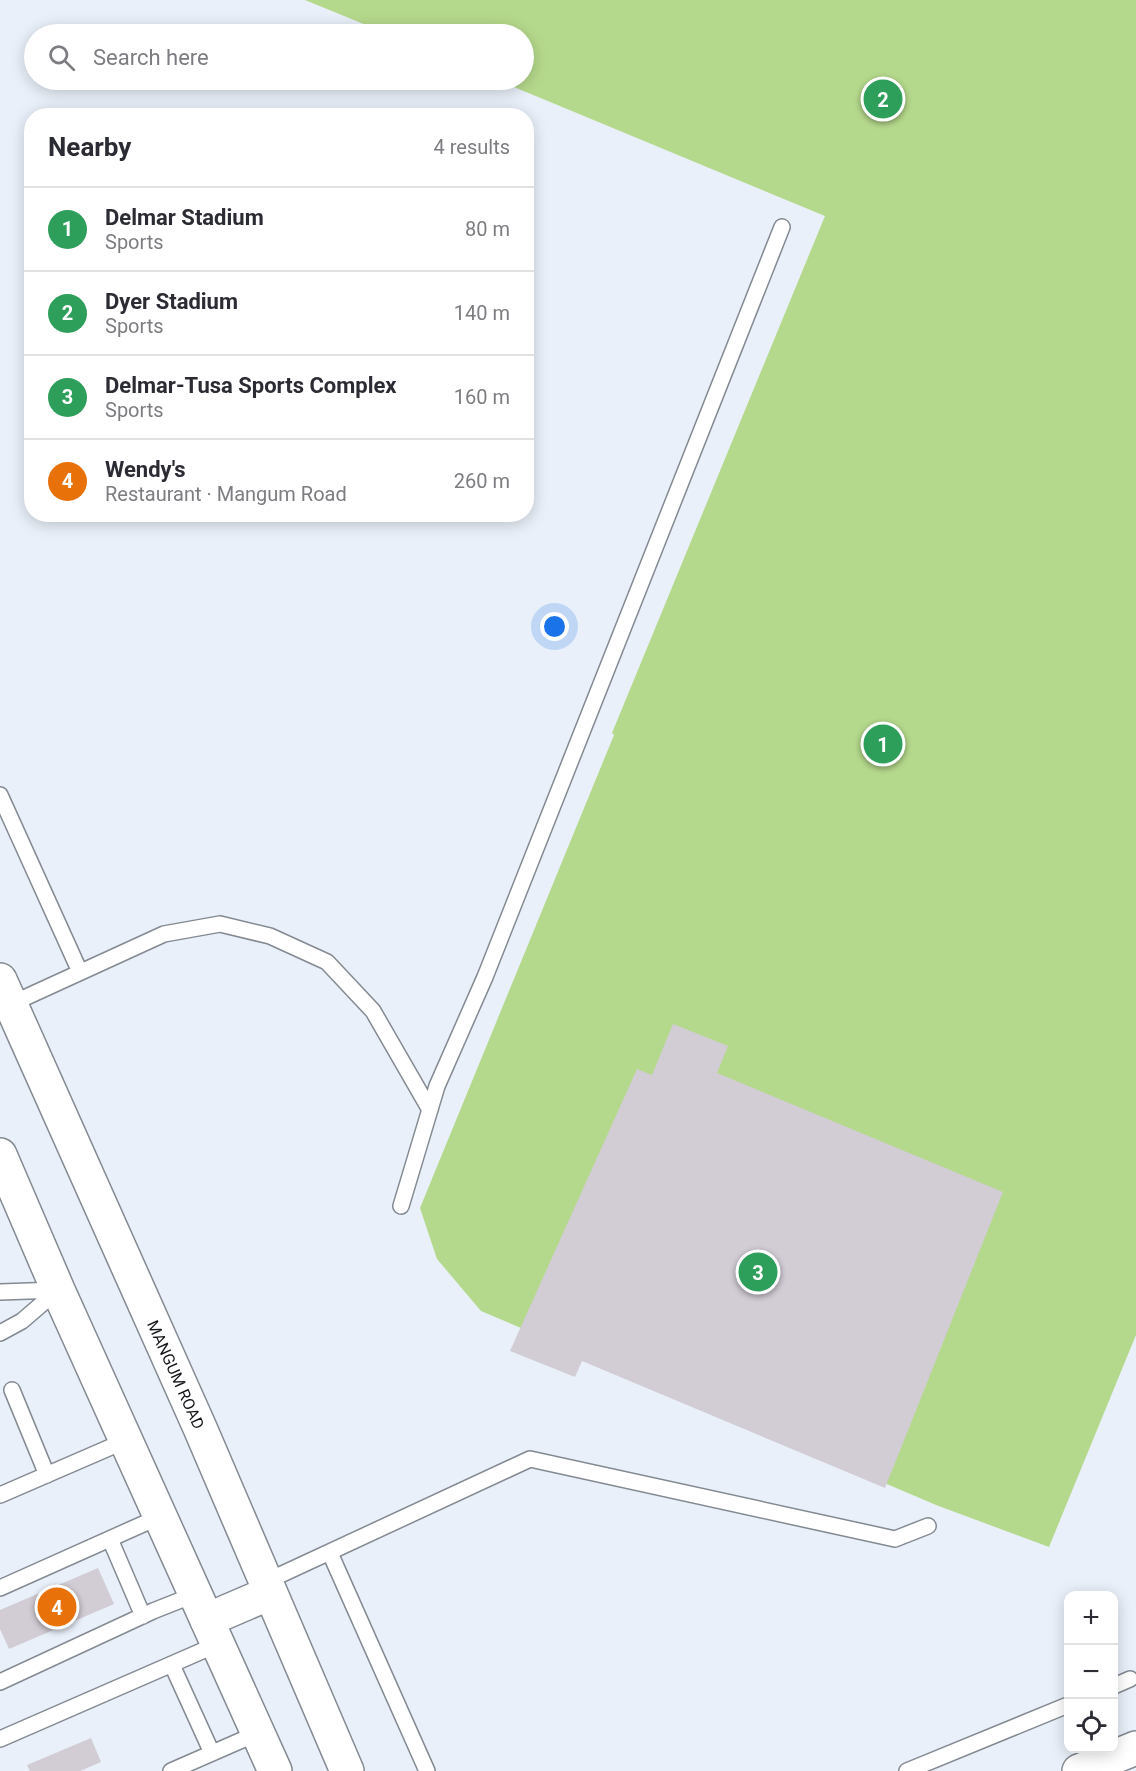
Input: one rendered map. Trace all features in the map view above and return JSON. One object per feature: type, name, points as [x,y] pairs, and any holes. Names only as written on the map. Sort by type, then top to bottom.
[{"type":"main road","name":"MANGUM ROAD","points":[[5,992],[200,1428],[347,1771]]},
{"type":"main road","points":[[0,1155],[9,1200],[58,1290],[275,1771]]},
{"type":"main road","points":[[207,1619],[267,1588]]},
{"type":"main road","points":[[1080,1771],[1136,1748]]},
{"type":"lane","points":[[401,1206],[436,1086],[485,977],[782,227]]},
{"type":"lane","points":[[0,795],[80,972]]},
{"type":"lane","points":[[5,992],[80,972],[164,934],[220,924],[270,936],[327,962],[373,1011],[430,1110]]},
{"type":"lane","points":[[0,1292],[58,1290]]},
{"type":"lane","points":[[0,1333],[22,1321],[58,1290]]},
{"type":"lane","points":[[12,1390],[47,1475]]},
{"type":"lane","points":[[0,1495],[127,1440]]},
{"type":"lane","points":[[267,1588],[330,1553],[530,1460],[895,1539],[928,1526]]},
{"type":"lane","points":[[0,1588],[161,1516]]},
{"type":"lane","points":[[110,1539],[143,1616]]},
{"type":"lane","points":[[330,1553],[427,1771]]},
{"type":"lane","points":[[0,1682],[143,1616],[207,1619]]},
{"type":"lane","points":[[0,1739],[172,1665],[207,1619]]},
{"type":"lane","points":[[172,1665],[212,1753]]},
{"type":"lane","points":[[1118,1684],[1130,1679]]},
{"type":"lane","points":[[907,1771],[1064,1707]]},
{"type":"lane","points":[[171,1771],[258,1733]]},
{"type":"green space","points":[[305,0],[1136,0],[1136,1335],[1049,1547],[936,1505],[481,1311],[437,1259],[420,1208],[825,216],[521,90],[534,90],[534,24],[364,24]]},
{"type":"building","points":[[673,1024],[728,1046],[717,1073],[1003,1192],[885,1488],[582,1361],[575,1377],[510,1351],[637,1069],[652,1075]]},
{"type":"building","points":[[98,1568],[114,1604],[9,1649],[0,1629],[0,1610]]},
{"type":"building","points":[[91,1738],[101,1762],[80,1771],[30,1771],[27,1765]]},
{"type":"place","name":"Dyer Stadium","points":[[883,99]]},
{"type":"place","name":"Delmar Stadium","points":[[883,744]]},
{"type":"place","name":"Delmar-Tusa Sports Complex","points":[[758,1272]]},
{"type":"place","name":"Wendy's","points":[[57,1607]]}]
